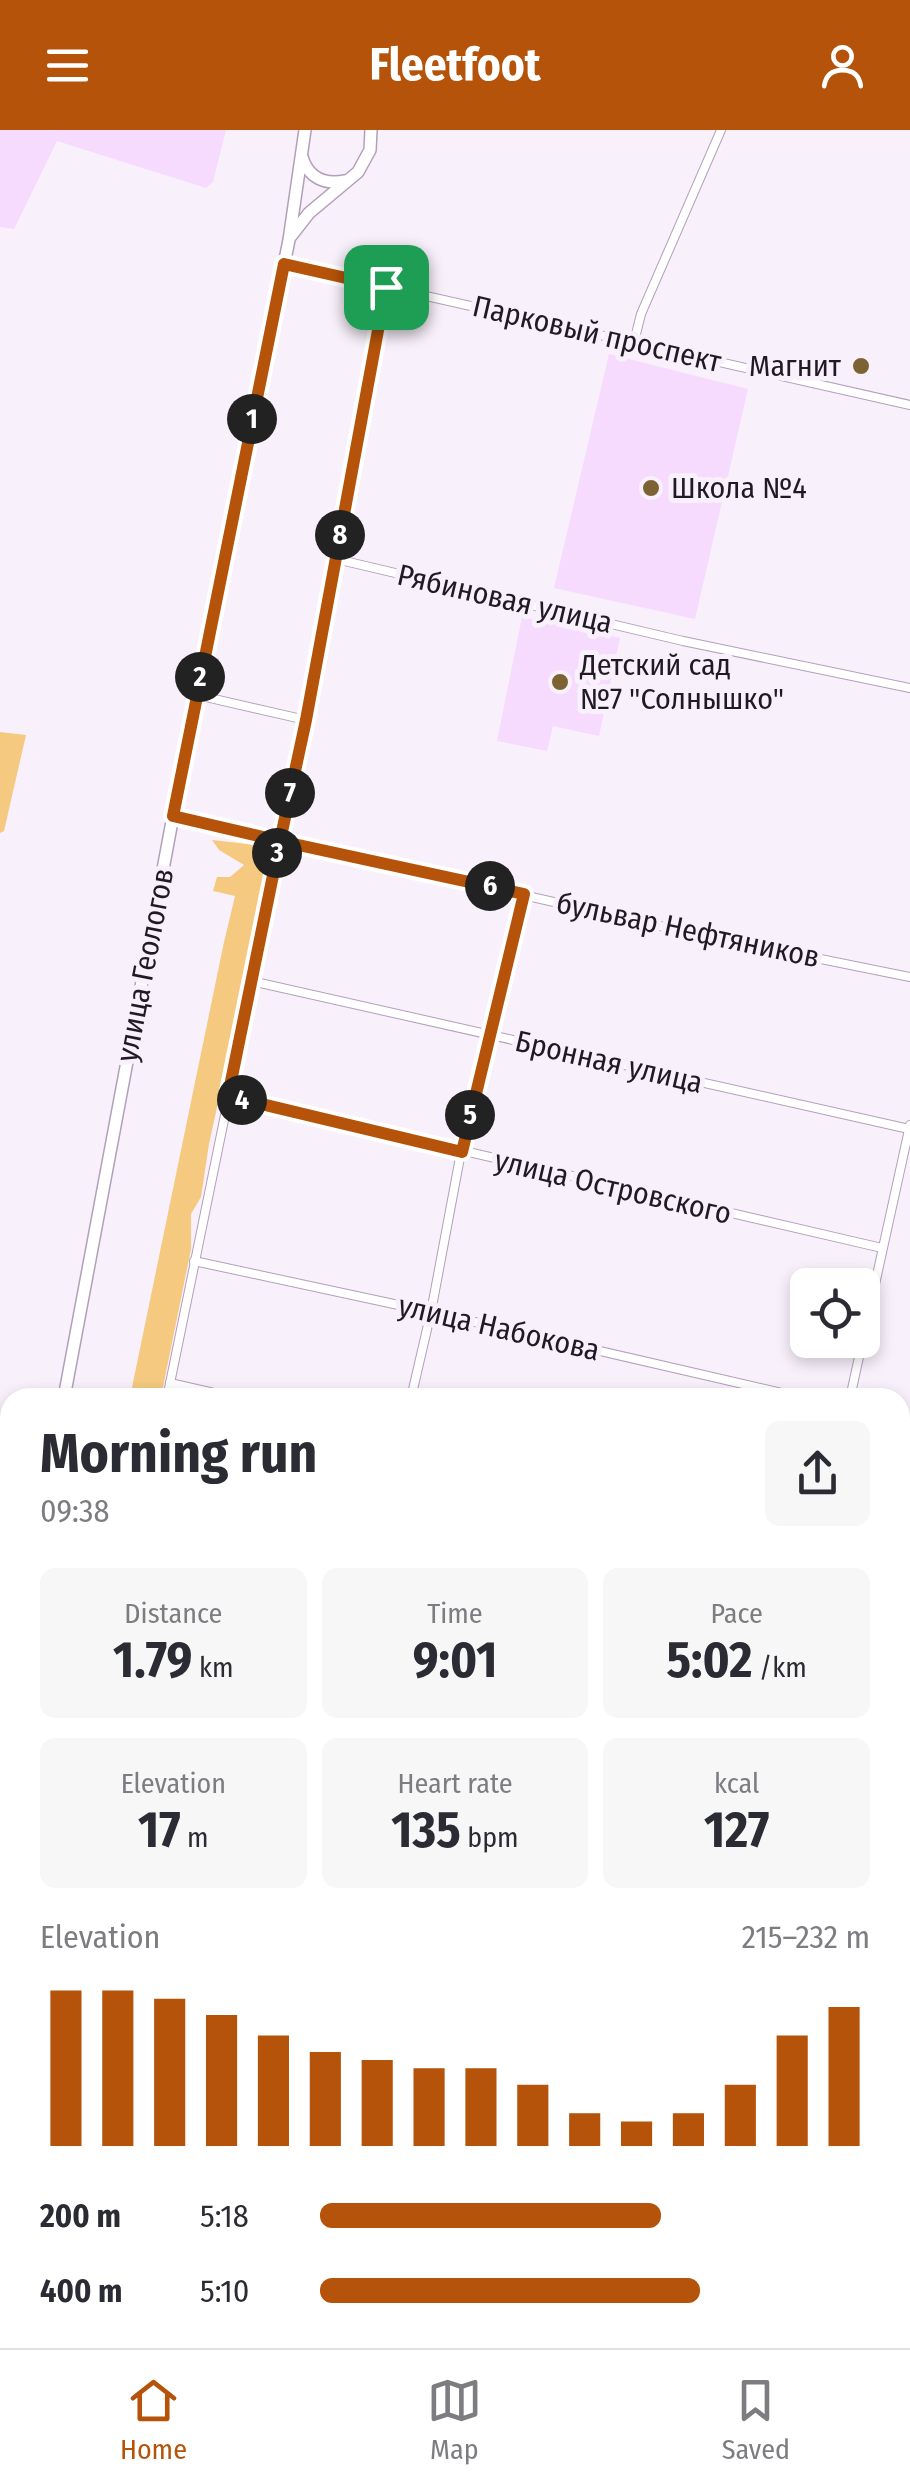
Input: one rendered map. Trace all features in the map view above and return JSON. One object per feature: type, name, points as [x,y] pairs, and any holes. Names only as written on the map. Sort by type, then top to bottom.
[{"type":"main road","name":"улица Геологов","points":[[66,1388],[173,816],[289,240],[305,130]]},
{"type":"main road","points":[[289,240],[308,213],[358,172],[365,162],[370,133]]},
{"type":"main road","points":[[302,157],[305,167],[318,179],[338,183],[349,180]]},
{"type":"street","points":[[634,342],[641,314],[721,130]]},
{"type":"street","name":"Парковый проспект","points":[[284,264],[910,405]]},
{"type":"street","points":[[169,1388],[306,720],[386,287]]},
{"type":"street","name":"Рябиновая улица","points":[[336,559],[683,642],[910,688]]},
{"type":"street","points":[[197,695],[306,720]]},
{"type":"street","name":"бульвар Нефтяников","points":[[173,816],[682,931],[910,977]]},
{"type":"street","points":[[413,1388],[462,1152],[524,894]]},
{"type":"street","name":"Бронная улица","points":[[252,982],[910,1127]]},
{"type":"street","name":"улица Островского","points":[[228,1096],[882,1248]]},
{"type":"street","points":[[852,1388],[910,1127]]},
{"type":"street","name":"улица Набокова","points":[[194,1261],[761,1388]]},
{"type":"street","points":[[170,1383],[192,1388]]},
{"type":"shaded area","points":[[0,130],[226,130],[213,182],[206,188],[57,141],[14,229],[0,227]]},
{"type":"shaded area","name":"Школа №4","points":[[609,354],[748,389],[695,619],[554,588]]},
{"type":"shaded area","name":"Детский сад №7 \"Солнышко\"","points":[[522,617],[620,638],[599,736],[553,726],[547,751],[497,741]]},
{"type":"shaded area","points":[[0,732],[26,735],[4,831],[0,833]]},
{"type":"shaded area","points":[[212,840],[274,847],[201,1197],[191,1214],[191,1249],[163,1388],[132,1388],[235,896],[213,891],[217,877],[230,877],[244,865],[219,850]]},
{"type":"place","name":"Магнит","points":[[861,366]]},
{"type":"place","name":"Школа №4","points":[[651,488]]},
{"type":"place","name":"Детский сад №7 \"Солнышко\"","points":[[560,682]]},
{"type":"route","points":[[386,287],[280,841],[524,894],[462,1152],[228,1096],[280,841],[173,816],[284,264],[386,287]]}]
